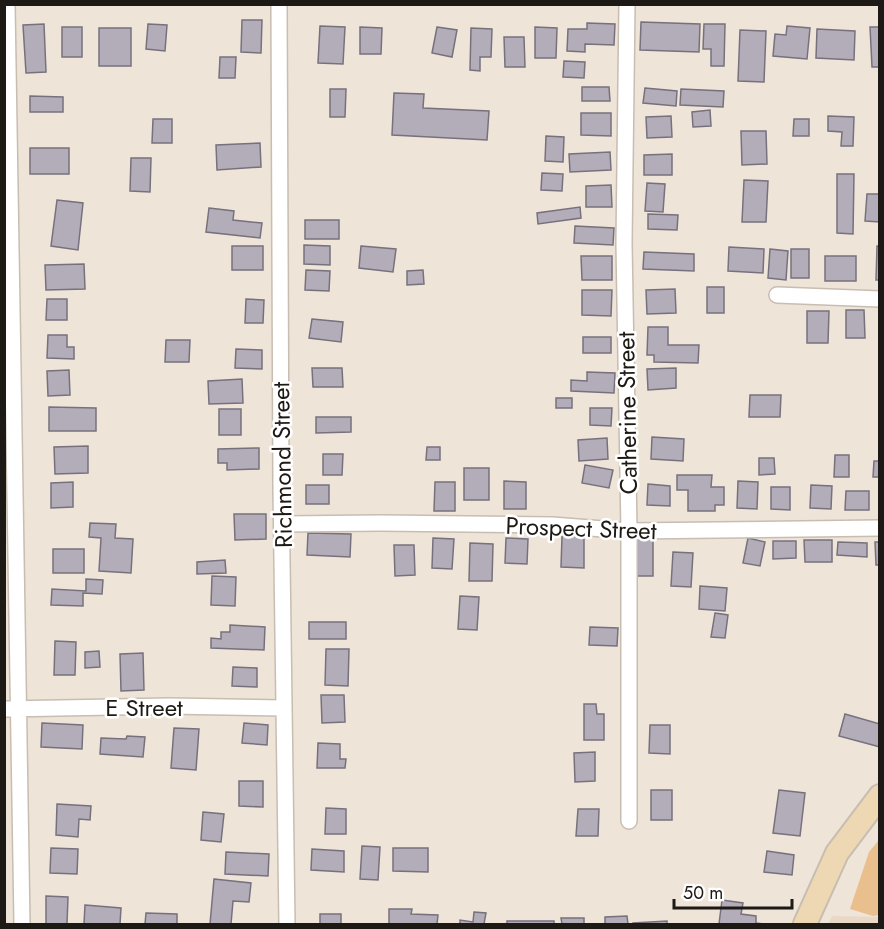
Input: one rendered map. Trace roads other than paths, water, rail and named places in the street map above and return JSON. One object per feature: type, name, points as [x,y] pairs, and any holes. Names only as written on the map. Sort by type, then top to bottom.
[{"type":"street","points":[[7,4],[11,709],[22,924]]},
{"type":"street","name":"Richmond Street","points":[[279,4],[287,924]]},
{"type":"street","name":"Catherine Street","points":[[627,4],[624,243],[629,531],[629,821]]},
{"type":"street","points":[[777,295],[879,299]]},
{"type":"street","name":"Prospect Street","points":[[283,524],[552,525],[629,531],[879,528]]},
{"type":"street","name":"E Street","points":[[11,709],[169,706],[284,708]]},
{"type":"street","points":[[805,924],[837,853],[879,796]]}]
